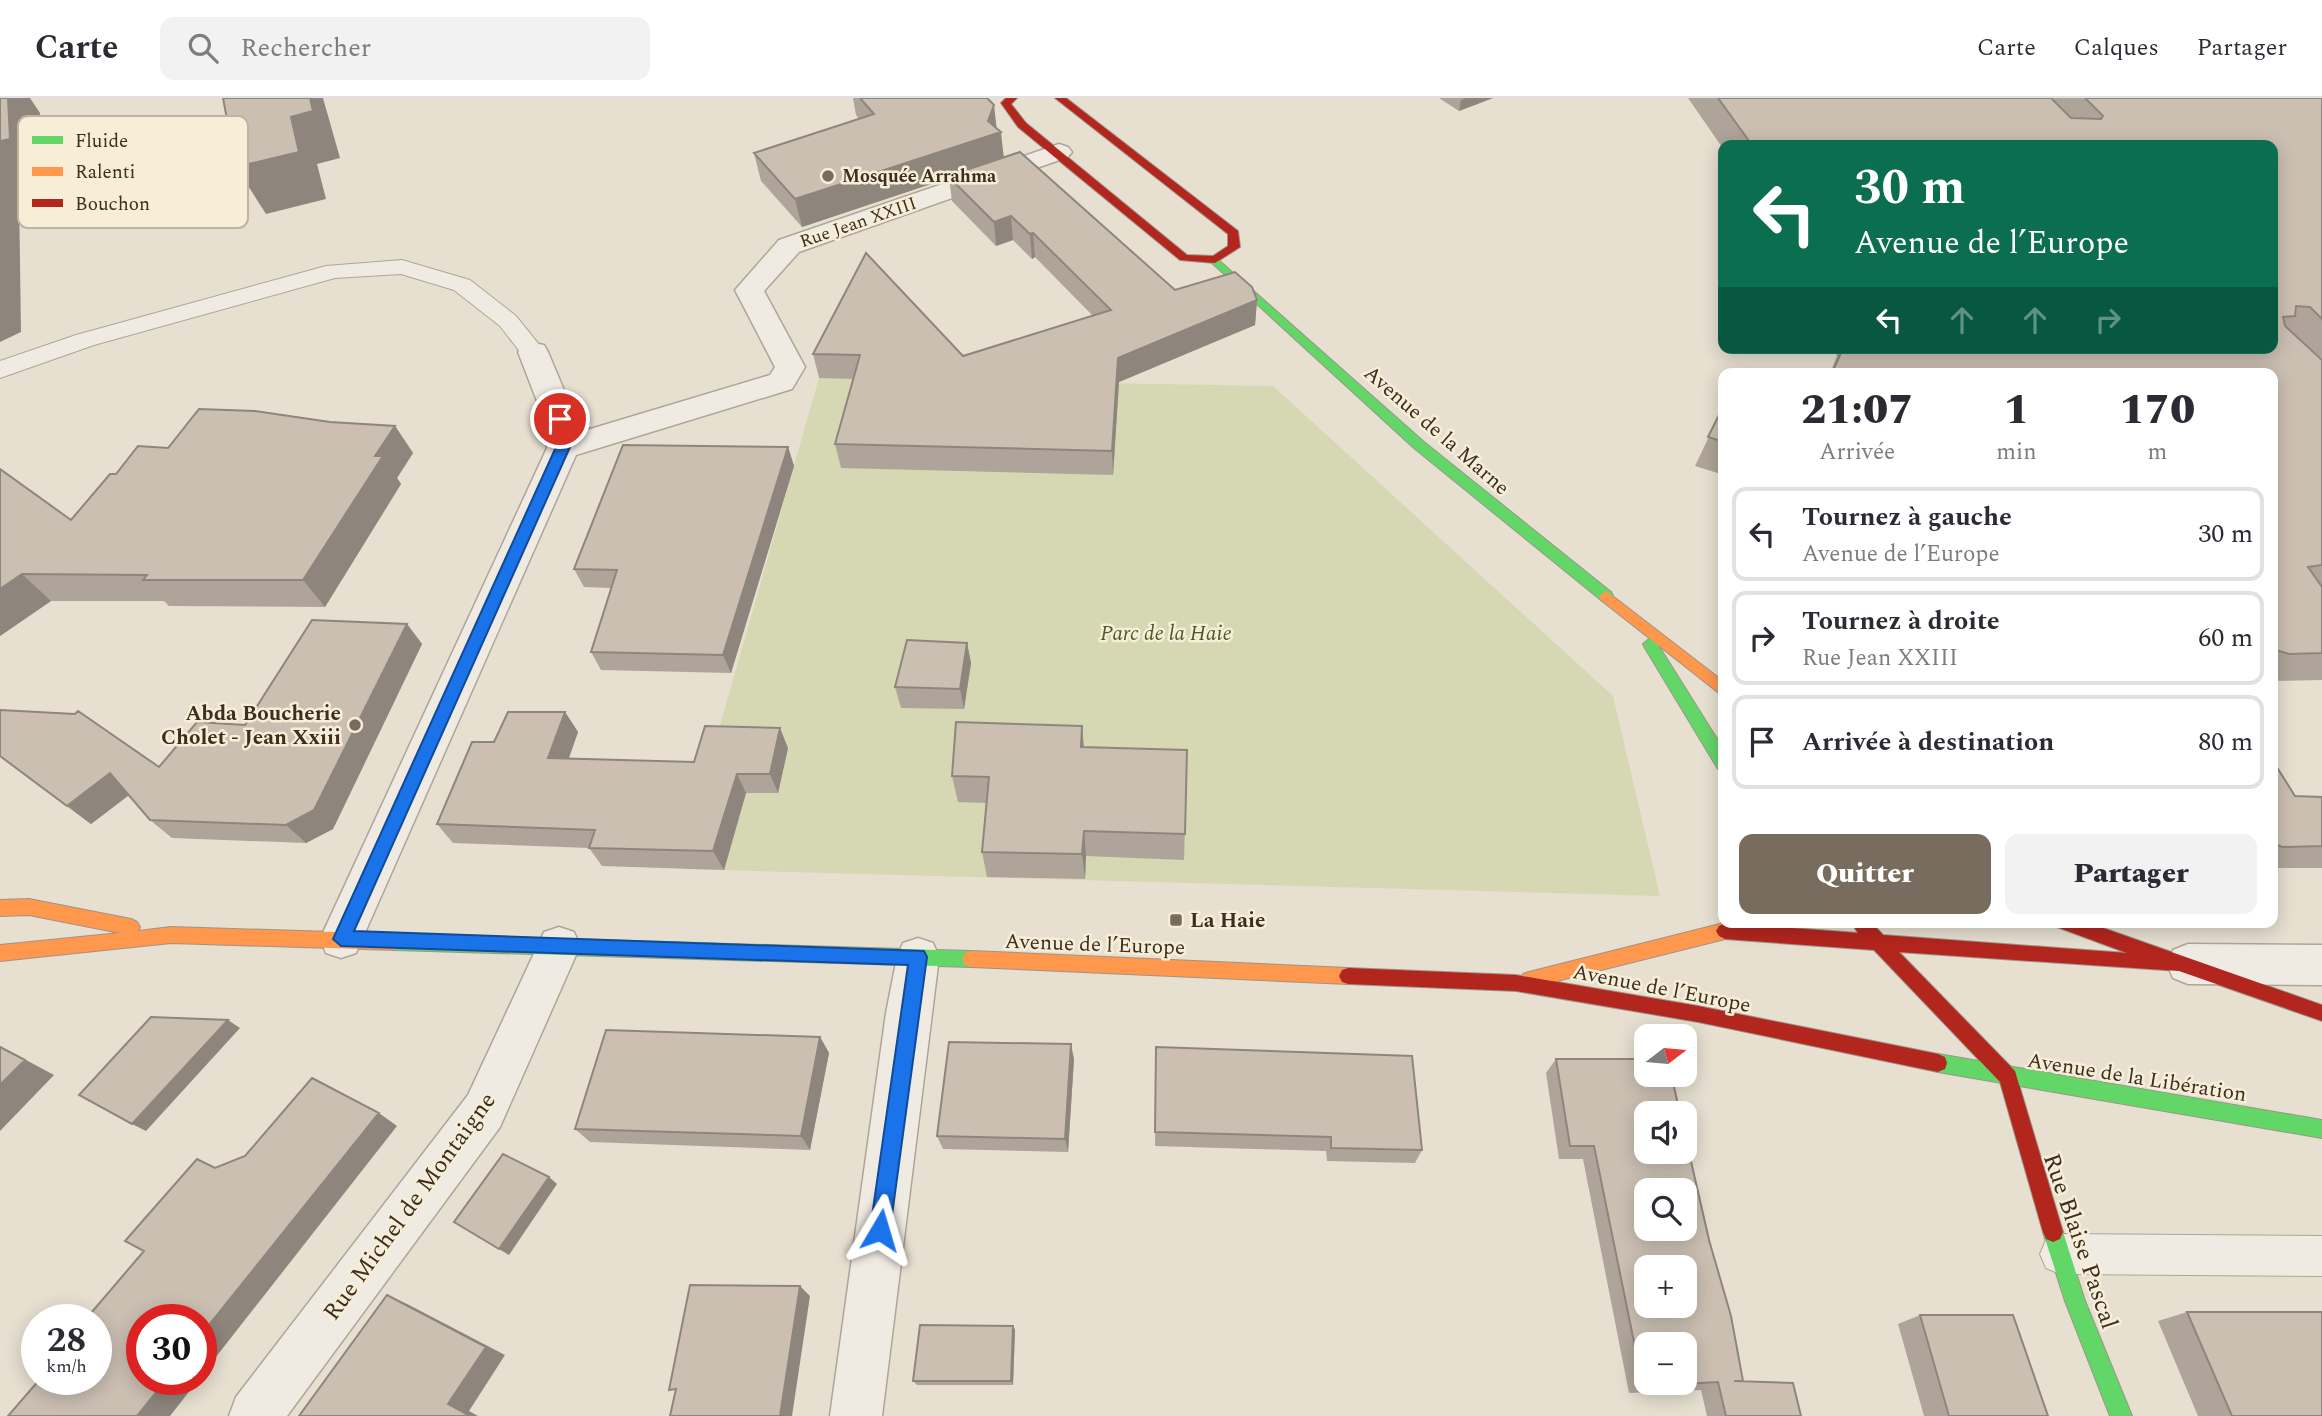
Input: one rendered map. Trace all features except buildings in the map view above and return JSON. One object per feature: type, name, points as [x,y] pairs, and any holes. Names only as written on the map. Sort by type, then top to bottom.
[{"type":"main road","points":[[1012,98],[1006,103],[1022,125],[1059,152],[1184,258],[1215,260],[1234,247],[1234,233],[1060,98]]},
{"type":"main road","name":"Avenue de la Marne","points":[[1215,260],[1419,445],[1638,624]]},
{"type":"main road","points":[[1638,624],[1718,686]]},
{"type":"main road","points":[[1638,624],[1718,754]]},
{"type":"main road","name":"Avenue de l’Europe","points":[[0,908],[29,907],[171,935]]},
{"type":"main road","points":[[1516,983],[1722,928]]},
{"type":"main road","points":[[1751,928],[2175,964]]},
{"type":"main road","name":"Avenue de la Libération","points":[[1865,928],[2008,1077],[2322,1129]]},
{"type":"main road","points":[[2079,928],[2175,964],[2322,1013]]},
{"type":"main road","name":"Avenue de l’Europe","points":[[0,953],[171,935],[918,957],[1516,983],[1698,1014],[2008,1077]]},
{"type":"main road","name":"Rue Blaise Pascal","points":[[2008,1077],[2060,1254],[2121,1416]]},
{"type":"street","name":"Rue Jean XXIII","points":[[563,447],[781,382],[790,367],[749,290],[789,246],[1059,152]]},
{"type":"street","points":[[341,939],[563,447],[560,419],[533,352]]},
{"type":"street","name":"Rue Michel de Montaigne","points":[[254,1416],[484,1111],[559,946]]},
{"type":"street","points":[[856,1416],[918,957]]},
{"type":"street","points":[[2175,964],[2322,965]]},
{"type":"lane","points":[[0,370],[85,340],[334,271],[402,267],[462,285],[508,321],[533,352]]},
{"type":"lane","points":[[2060,1254],[2322,1256]]},
{"type":"green space","name":"Parc de la Haie","points":[[819,378],[1273,386],[1613,696],[1660,896],[679,869]]},
{"type":"traffic: fast","points":[[1215,260],[1419,445],[1606,596]]},
{"type":"traffic: fast","points":[[1650,644],[1718,754]]},
{"type":"traffic: fast","points":[[395,942],[971,959]]},
{"type":"traffic: fast","points":[[1938,1063],[2322,1129]]},
{"type":"traffic: fast","points":[[2053,1232],[2075,1301],[2121,1416]]},
{"type":"traffic: slow","points":[[1606,596],[1718,686]]},
{"type":"traffic: slow","points":[[0,908],[29,907],[131,927]]},
{"type":"traffic: slow","points":[[1529,980],[1728,928]]},
{"type":"traffic: slow","points":[[0,953],[171,935],[395,942]]},
{"type":"traffic: slow","points":[[971,959],[1348,976]]},
{"type":"traffic: jam","points":[[1012,98],[1006,103],[1022,125],[1184,258],[1215,260],[1234,247],[1234,233],[1060,98]]},
{"type":"traffic: jam","points":[[1865,928],[2008,1077],[2053,1232]]},
{"type":"traffic: jam","points":[[2080,928],[2322,1013]]},
{"type":"traffic: jam","points":[[1725,931],[2175,964]]},
{"type":"traffic: jam","points":[[1348,976],[1516,983],[1698,1014],[1938,1063]]},
{"type":"place","name":"Mosquée Arrahma","points":[[828,176]]},
{"type":"place","name":"Abda Boucherie Cholet - Jean Xxiii","points":[[355,725]]},
{"type":"place","name":"La Haie","points":[[1176,920]]},
{"type":"route","points":[[560,419],[563,447],[341,939],[918,957],[908,1013],[880,1230]]}]
